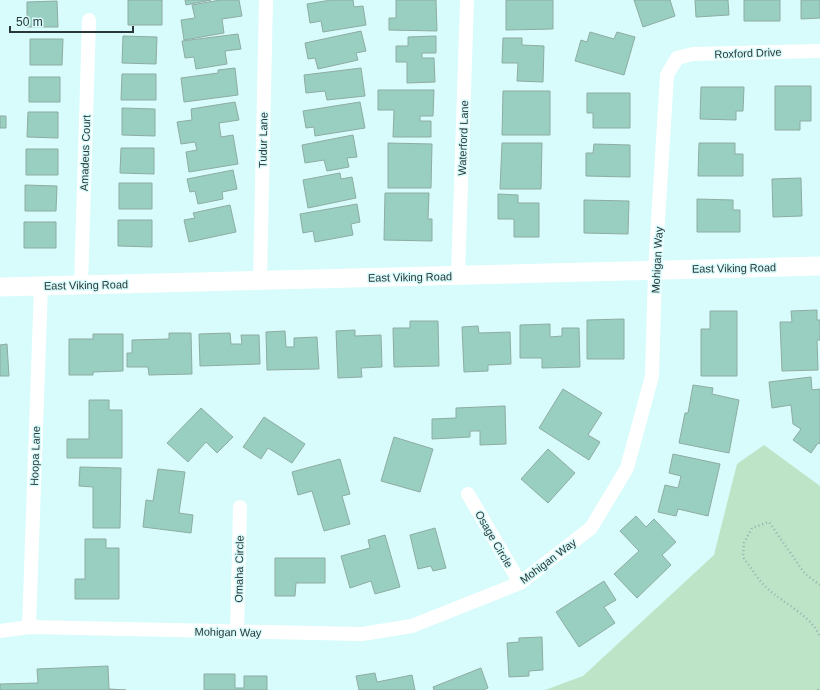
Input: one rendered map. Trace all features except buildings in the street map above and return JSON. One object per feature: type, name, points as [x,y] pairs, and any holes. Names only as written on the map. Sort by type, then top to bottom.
[{"type":"street","name":"Tudur Lane","points":[[260,280],[266,0]]},
{"type":"street","name":"Waterford Lane","points":[[458,276],[467,0]]},
{"type":"street","name":"Amadeus Court","points":[[81,285],[89,20]]},
{"type":"street","name":"Roxford Drive","points":[[677,58],[693,54],[820,50]]},
{"type":"street","name":"Mohigan Way","points":[[0,631],[29,626],[362,634],[412,626],[520,583],[591,528],[627,468],[652,376],[656,270],[667,75],[677,58]]},
{"type":"street","name":"East Viking Road","points":[[0,287],[820,266]]},
{"type":"street","name":"Hoopa Lane","points":[[29,626],[41,286]]},
{"type":"street","name":"Osage Circle","points":[[468,494],[520,583]]},
{"type":"street","name":"Omaha Circle","points":[[237,632],[240,507]]},
{"type":"path","points":[[820,585],[805,574],[769,522],[752,528],[744,543],[743,557],[769,590],[792,606],[818,632],[820,638]]},
{"type":"path","points":[[818,690],[820,686]]},
{"type":"green space","points":[[764,445],[820,486],[820,690],[545,690],[583,676],[714,555],[737,464]]}]
